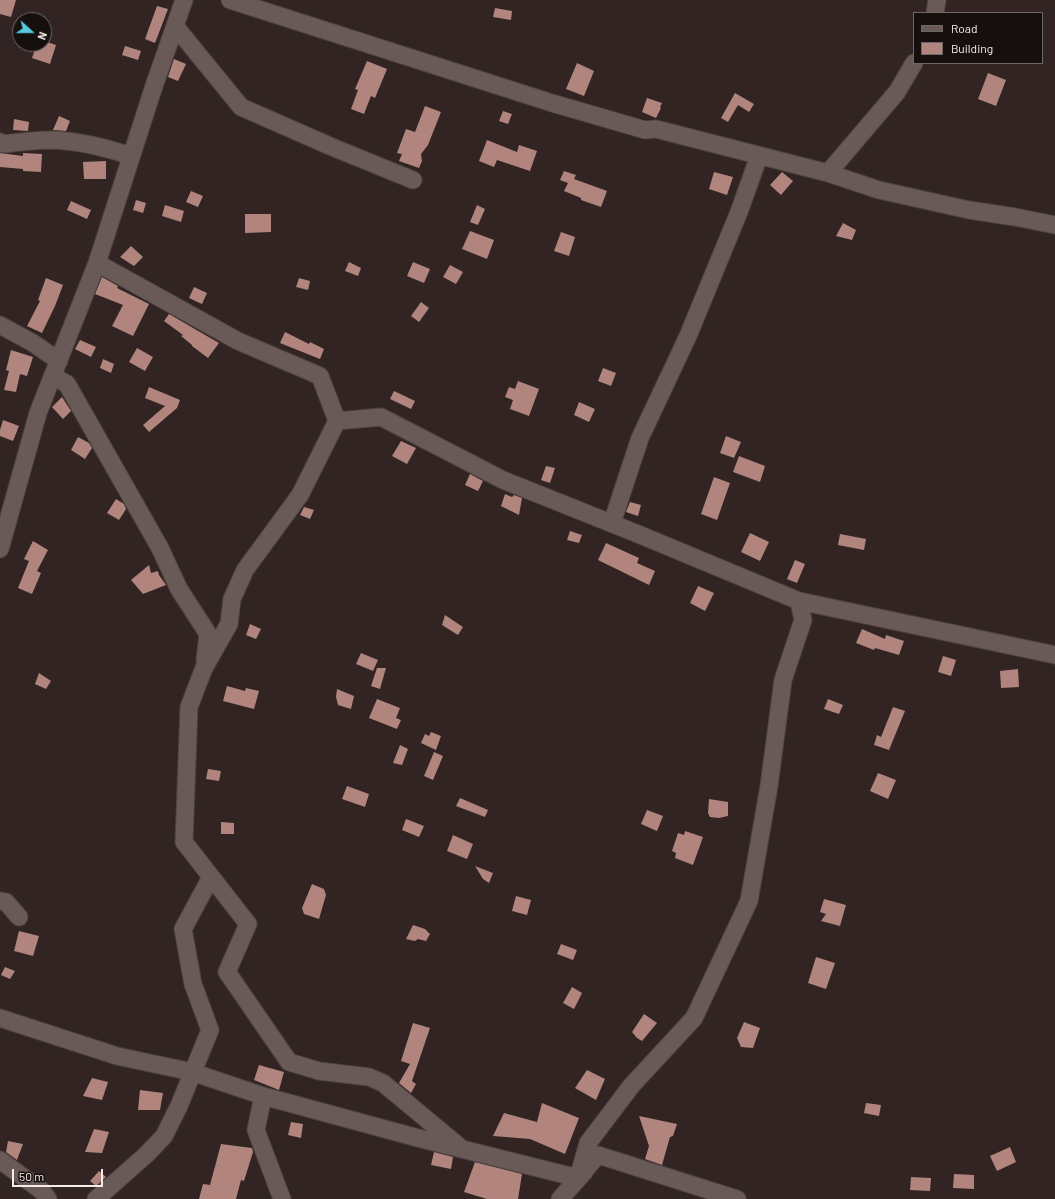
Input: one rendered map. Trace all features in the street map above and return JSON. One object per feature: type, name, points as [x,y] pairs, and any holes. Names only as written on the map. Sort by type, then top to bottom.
[{"type":"street","points":[[0,549],[38,412],[97,263],[154,86],[184,0]]},
{"type":"street","points":[[230,0],[552,103],[645,130],[656,129],[828,173],[880,190],[969,210],[1055,225]]},
{"type":"street","points":[[935,12],[937,0]]},
{"type":"street","points":[[175,26],[241,107],[332,147],[413,180]]},
{"type":"street","points":[[828,173],[897,92],[913,64]]},
{"type":"street","points":[[0,142],[4,144],[53,140],[77,142],[114,150],[131,156]]},
{"type":"street","points":[[612,523],[640,438],[688,336],[739,212],[759,156]]},
{"type":"street","points":[[97,263],[238,341],[320,376],[337,421],[300,495],[245,570],[232,599],[229,624],[204,668],[189,707],[184,842],[248,924],[227,972],[288,1062],[318,1071],[369,1078],[384,1083],[461,1148]]},
{"type":"street","points":[[0,325],[33,343],[56,368],[68,384],[160,548],[179,589],[208,634],[204,668]]},
{"type":"street","points":[[337,421],[381,417],[503,480],[612,523],[799,601],[1055,655]]},
{"type":"street","points":[[578,1178],[588,1143],[632,1085],[694,1018],[749,901],[769,786],[783,680],[803,620],[799,601]]},
{"type":"street","points":[[96,1199],[147,1154],[164,1136],[179,1106],[210,1030],[193,984],[183,929],[211,877]]},
{"type":"street","points":[[0,901],[6,902],[19,917]]},
{"type":"street","points":[[0,1018],[118,1056],[192,1072],[263,1096],[418,1138],[578,1178]]},
{"type":"street","points":[[263,1096],[256,1130],[282,1199]]},
{"type":"street","points":[[578,1178],[598,1156]]},
{"type":"street","points":[[560,1199],[598,1156]]},
{"type":"street","points":[[598,1156],[737,1199]]},
{"type":"street","points":[[0,1160],[48,1196]]},
{"type":"building","points":[[0,0],[16,0],[11,17],[0,14]]},
{"type":"building","points":[[157,6],[168,9],[155,43],[145,39]]},
{"type":"building","points":[[495,8],[512,11],[511,20],[493,17]]},
{"type":"building","points":[[52,44],[56,45],[50,64],[32,58],[34,52],[52,52]]},
{"type":"building","points":[[125,46],[141,51],[138,60],[122,55]]},
{"type":"building","points":[[174,59],[186,64],[178,81],[168,77]]},
{"type":"building","points":[[367,61],[387,69],[375,98],[371,96],[364,114],[351,109],[358,90],[355,89]]},
{"type":"building","points":[[577,63],[594,71],[584,96],[566,89]]},
{"type":"building","points":[[988,73],[1006,80],[996,106],[978,99]]},
{"type":"building","points":[[735,93],[754,104],[749,112],[738,105],[728,122],[721,118]]},
{"type":"building","points":[[647,98],[662,103],[656,118],[642,112]]},
{"type":"building","points":[[425,106],[441,112],[428,145],[421,154],[422,161],[419,168],[399,161],[402,154],[397,153],[406,129],[415,132]]},
{"type":"building","points":[[503,111],[512,114],[508,124],[499,121]]},
{"type":"building","points":[[59,116],[70,121],[66,131],[53,130]]},
{"type":"building","points":[[14,119],[29,122],[28,131],[13,130]]},
{"type":"building","points":[[487,140],[517,152],[519,145],[537,151],[530,171],[497,160],[494,167],[479,161]]},
{"type":"building","points":[[0,153],[23,156],[23,153],[42,154],[41,172],[0,167]]},
{"type":"building","points":[[106,161],[106,179],[84,179],[83,162]]},
{"type":"building","points":[[564,171],[576,175],[574,179],[607,191],[601,207],[581,200],[581,198],[564,191],[568,183],[560,180]]},
{"type":"building","points":[[714,172],[733,177],[727,195],[709,189]]},
{"type":"building","points":[[782,172],[793,181],[781,195],[770,185]]},
{"type":"building","points":[[191,191],[203,196],[198,207],[186,202]]},
{"type":"building","points":[[136,200],[146,203],[143,213],[133,210]]},
{"type":"building","points":[[71,201],[91,210],[87,219],[67,210]]},
{"type":"building","points":[[165,205],[184,211],[181,222],[162,216]]},
{"type":"building","points":[[477,205],[485,209],[478,225],[470,222]]},
{"type":"building","points":[[245,214],[271,214],[271,232],[245,233]]},
{"type":"building","points":[[843,223],[856,230],[852,240],[836,236]]},
{"type":"building","points":[[470,231],[494,240],[487,259],[462,249]]},
{"type":"building","points":[[561,232],[575,237],[569,256],[554,251]]},
{"type":"building","points":[[131,246],[143,257],[134,266],[120,257]]},
{"type":"building","points":[[349,262],[361,268],[358,276],[345,271]]},
{"type":"building","points":[[413,262],[430,269],[424,283],[407,276]]},
{"type":"building","points":[[450,265],[463,272],[456,284],[443,277]]},
{"type":"building","points":[[102,277],[118,286],[117,288],[149,304],[133,336],[112,326],[123,305],[95,294]]},
{"type":"building","points":[[46,278],[63,285],[42,333],[27,326],[40,301],[38,300]]},
{"type":"building","points":[[299,278],[310,281],[308,290],[296,287]]},
{"type":"building","points":[[194,287],[207,293],[202,304],[189,298]]},
{"type":"building","points":[[421,302],[429,308],[419,322],[411,316]]},
{"type":"building","points":[[169,314],[219,343],[208,358],[181,336],[183,335],[164,321]]},
{"type":"building","points":[[285,332],[309,344],[310,342],[324,349],[320,359],[280,343]]},
{"type":"building","points":[[80,340],[96,347],[91,357],[75,349]]},
{"type":"building","points":[[137,348],[153,357],[145,371],[129,362]]},
{"type":"building","points":[[11,350],[33,357],[27,376],[20,374],[16,392],[4,390],[9,371],[6,370]]},
{"type":"building","points":[[103,359],[114,364],[111,373],[100,368]]},
{"type":"building","points":[[603,368],[616,373],[611,386],[598,381]]},
{"type":"building","points":[[518,381],[539,389],[529,416],[510,409],[513,400],[505,397],[509,387],[515,389]]},
{"type":"building","points":[[149,387],[180,400],[177,408],[149,432],[143,425],[165,406],[145,398]]},
{"type":"building","points":[[394,391],[415,401],[411,409],[390,399]]},
{"type":"building","points":[[62,397],[71,411],[63,419],[52,407]]},
{"type":"building","points":[[579,402],[595,409],[589,422],[574,415]]},
{"type":"building","points":[[3,420],[19,426],[13,441],[0,436]]},
{"type":"building","points":[[726,436],[741,442],[734,458],[720,453]]},
{"type":"building","points":[[78,437],[89,443],[92,448],[85,459],[71,450]]},
{"type":"building","points":[[401,441],[416,448],[407,464],[392,456]]},
{"type":"building","points":[[739,456],[765,466],[760,482],[733,472]]},
{"type":"building","points":[[546,466],[555,468],[550,483],[541,480]]},
{"type":"building","points":[[470,474],[483,481],[478,491],[465,485]]},
{"type":"building","points":[[714,477],[730,483],[717,520],[701,514]]},
{"type":"building","points":[[505,494],[512,497],[514,495],[522,498],[519,515],[501,506]]},
{"type":"building","points":[[116,499],[124,504],[126,509],[119,520],[107,513]]},
{"type":"building","points":[[630,502],[641,505],[638,516],[626,512]]},
{"type":"building","points":[[304,507],[314,510],[310,519],[300,515]]},
{"type":"building","points":[[570,531],[582,535],[579,543],[567,540]]},
{"type":"building","points":[[750,533],[769,542],[760,561],[741,552]]},
{"type":"building","points":[[840,534],[866,539],[864,550],[838,545]]},
{"type":"building","points":[[33,541],[48,550],[37,571],[41,573],[32,594],[18,588],[29,561],[24,559]]},
{"type":"building","points":[[606,543],[639,558],[637,563],[655,571],[649,585],[598,560]]},
{"type":"building","points":[[795,560],[805,564],[797,583],[787,579]]},
{"type":"building","points":[[149,565],[151,573],[158,571],[166,585],[143,594],[131,580]]},
{"type":"building","points":[[698,586],[714,593],[705,611],[690,603]]},
{"type":"building","points":[[445,615],[463,627],[458,635],[442,625]]},
{"type":"building","points":[[250,624],[261,629],[256,639],[246,635]]},
{"type":"building","points":[[862,629],[885,639],[886,635],[904,641],[899,655],[875,648],[874,650],[856,643]]},
{"type":"building","points":[[361,653],[378,660],[373,671],[356,664]]},
{"type":"building","points":[[943,656],[956,660],[951,676],[938,672]]},
{"type":"building","points":[[377,668],[386,668],[380,689],[371,686]]},
{"type":"building","points":[[1018,669],[1019,687],[1001,688],[1000,671]]},
{"type":"building","points":[[39,673],[51,681],[46,689],[35,684]]},
{"type":"building","points":[[227,686],[245,691],[246,688],[259,691],[254,709],[223,701]]},
{"type":"building","points":[[337,689],[354,696],[351,709],[338,705],[336,697]]},
{"type":"building","points":[[377,699],[400,708],[396,718],[401,720],[397,729],[369,718]]},
{"type":"building","points":[[828,699],[843,705],[839,714],[824,709]]},
{"type":"building","points":[[893,707],[905,711],[889,750],[874,745],[877,735],[881,737]]},
{"type":"building","points":[[431,732],[441,736],[436,750],[421,743],[425,734],[429,736]]},
{"type":"building","points":[[400,745],[408,749],[402,765],[393,763]]},
{"type":"building","points":[[434,752],[443,756],[433,780],[424,776]]},
{"type":"building","points":[[208,769],[221,771],[219,781],[206,779]]},
{"type":"building","points":[[878,773],[896,780],[888,799],[870,791]]},
{"type":"building","points":[[347,786],[369,794],[365,807],[342,799]]},
{"type":"building","points":[[460,798],[488,810],[485,817],[456,806]]},
{"type":"building","points":[[709,799],[728,802],[728,816],[719,818],[710,817],[708,813]]},
{"type":"building","points":[[647,810],[663,816],[657,831],[641,824]]},
{"type":"building","points":[[406,819],[424,826],[419,837],[402,830]]},
{"type":"building","points":[[221,822],[234,823],[234,834],[221,834]]},
{"type":"building","points":[[685,831],[703,837],[693,865],[675,858],[676,853],[672,851],[678,833],[684,835]]},
{"type":"building","points":[[453,835],[473,844],[467,859],[447,851]]},
{"type":"building","points":[[475,866],[493,873],[489,883],[483,879]]},
{"type":"building","points":[[312,884],[324,889],[326,895],[319,919],[304,914],[302,908]]},
{"type":"building","points":[[516,896],[531,900],[527,915],[512,911]]},
{"type":"building","points":[[824,899],[846,905],[840,926],[821,921],[826,914],[820,912]]},
{"type":"building","points":[[413,925],[425,929],[430,934],[426,941],[406,939]]},
{"type":"building","points":[[19,931],[39,936],[33,956],[14,951]]},
{"type":"building","points":[[561,944],[577,950],[573,960],[557,954]]},
{"type":"building","points":[[816,957],[835,963],[826,989],[808,983]]},
{"type":"building","points":[[5,967],[15,971],[10,979],[1,975]]},
{"type":"building","points":[[572,987],[582,993],[574,1009],[563,1003]]},
{"type":"building","points":[[644,1014],[657,1023],[642,1041],[632,1032]]},
{"type":"building","points":[[744,1022],[760,1028],[753,1048],[741,1047],[737,1038]]},
{"type":"building","points":[[413,1023],[430,1028],[412,1081],[416,1084],[411,1093],[399,1083],[410,1064],[401,1061]]},
{"type":"building","points":[[259,1065],[284,1072],[279,1090],[254,1080]]},
{"type":"building","points":[[587,1070],[605,1079],[596,1100],[575,1088]]},
{"type":"building","points":[[92,1078],[108,1082],[102,1100],[83,1096]]},
{"type":"building","points":[[140,1090],[163,1093],[160,1110],[138,1110]]},
{"type":"building","points":[[542,1103],[579,1118],[565,1154],[530,1139],[493,1136],[504,1113],[537,1122]]},
{"type":"building","points":[[866,1103],[881,1105],[879,1116],[864,1113]]},
{"type":"building","points":[[639,1116],[677,1124],[673,1136],[670,1137],[662,1165],[645,1159],[649,1146]]},
{"type":"building","points":[[291,1122],[303,1124],[301,1138],[288,1135]]},
{"type":"building","points":[[94,1129],[109,1132],[102,1153],[85,1152]]},
{"type":"building","points":[[8,1141],[23,1144],[17,1160],[6,1152]]},
{"type":"building","points":[[221,1144],[252,1148],[253,1152],[244,1181],[241,1180],[236,1199],[199,1199],[203,1184],[210,1185]]},
{"type":"building","points":[[1010,1147],[1016,1162],[997,1171],[990,1156]]},
{"type":"building","points":[[434,1152],[453,1157],[451,1169],[431,1165]]},
{"type":"building","points":[[475,1162],[522,1174],[518,1199],[487,1199],[464,1192]]},
{"type":"building","points":[[99,1171],[106,1177],[96,1186],[90,1181]]},
{"type":"building","points":[[954,1174],[974,1175],[974,1189],[953,1188]]},
{"type":"building","points":[[911,1177],[931,1178],[930,1191],[910,1190]]}]
